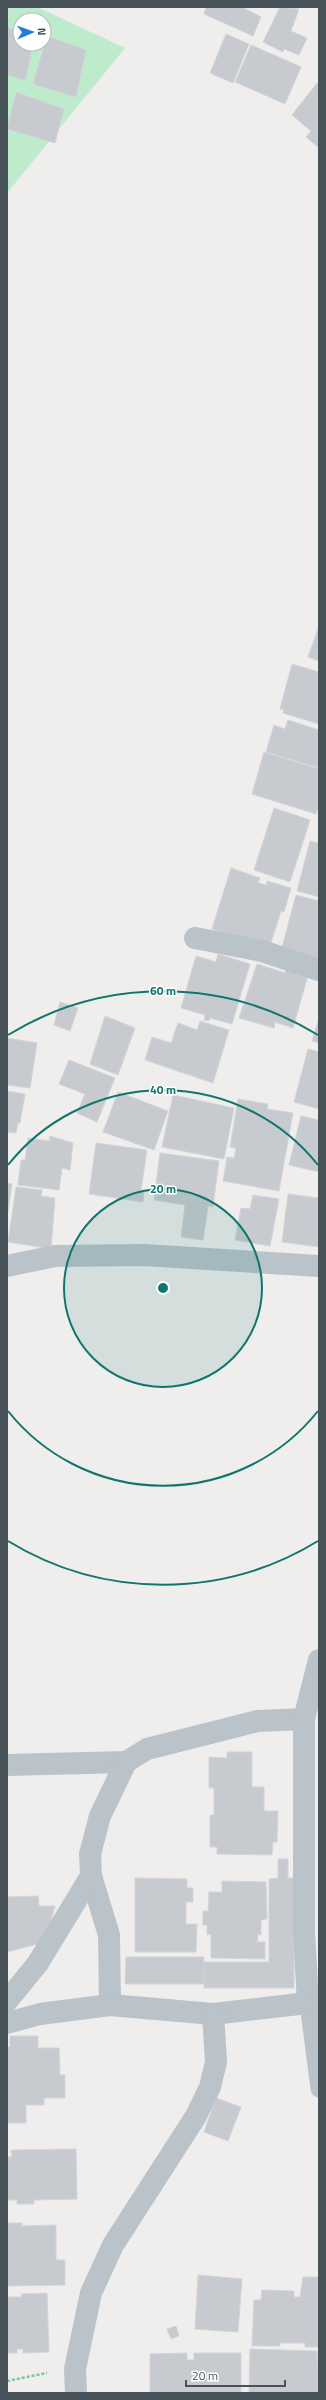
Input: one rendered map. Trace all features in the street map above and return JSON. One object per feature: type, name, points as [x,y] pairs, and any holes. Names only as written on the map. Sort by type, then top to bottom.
[{"type":"street","points":[[195,938],[262,951],[319,970]]},
{"type":"street","points":[[7,1266],[55,1256],[144,1255],[319,1266]]},
{"type":"street","points":[[7,2023],[40,2014],[110,2005],[214,2014],[314,2004],[304,1932],[304,1719],[319,1660]]},
{"type":"street","points":[[7,1765],[126,1762],[147,1749],[258,1722],[304,1719]]},
{"type":"street","points":[[110,2005],[109,1935],[90,1876],[90,1854],[100,1816],[126,1762]]},
{"type":"street","points":[[7,2001],[38,1963],[90,1876]]},
{"type":"street","points":[[76,2393],[75,2369],[91,2293],[113,2246],[196,2116],[210,2087],[216,2062],[214,2014]]},
{"type":"lane","points":[[314,2004],[319,2089]]},
{"type":"path","points":[[7,2381],[75,2369]]},
{"type":"green space","points":[[7,7],[37,7],[48,12],[12,12],[12,52],[52,52],[52,14],[125,48],[7,193]]},
{"type":"building","points":[[206,7],[242,7],[261,17],[253,36],[204,14]]},
{"type":"building","points":[[280,7],[299,9],[291,31],[307,38],[299,55],[284,49],[283,52],[263,42]]},
{"type":"building","points":[[7,27],[12,29],[12,52],[31,52],[26,78],[23,80],[7,75]]},
{"type":"building","points":[[226,34],[249,44],[233,83],[210,73]]},
{"type":"building","points":[[52,38],[86,50],[76,97],[35,85],[33,83],[42,52],[52,52]]},
{"type":"building","points":[[251,45],[301,67],[285,104],[235,82]]},
{"type":"building","points":[[317,83],[319,85],[319,148],[306,137],[311,131],[292,115]]},
{"type":"building","points":[[16,92],[64,109],[55,143],[7,129]]},
{"type":"building","points":[[319,626],[319,661],[308,657]]},
{"type":"building","points":[[292,664],[319,672],[319,724],[283,713],[284,710],[280,709]]},
{"type":"building","points":[[288,720],[319,730],[319,768],[266,752],[274,725],[285,729]]},
{"type":"building","points":[[264,752],[319,769],[319,804],[316,814],[252,794]]},
{"type":"building","points":[[274,808],[310,820],[290,882],[254,870]]},
{"type":"building","points":[[310,841],[319,843],[319,897],[297,891]]},
{"type":"building","points":[[231,868],[260,878],[258,883],[267,885],[267,881],[291,888],[284,912],[281,911],[269,949],[212,929]]},
{"type":"building","points":[[296,895],[319,901],[319,962],[281,951]]},
{"type":"building","points":[[218,954],[250,964],[232,1024],[210,1018],[209,1021],[204,1020],[205,1015],[181,1008],[196,956],[216,962]]},
{"type":"building","points":[[257,964],[285,973],[287,966],[309,972],[293,1028],[275,1022],[274,1028],[239,1018]]},
{"type":"building","points":[[60,1002],[78,1008],[70,1031],[54,1025]]},
{"type":"building","points":[[105,1016],[135,1028],[118,1075],[90,1064]]},
{"type":"building","points":[[319,1018],[319,1043],[312,1041]]},
{"type":"building","points":[[200,1021],[229,1030],[213,1083],[145,1060],[152,1037],[171,1043],[178,1023],[197,1030]]},
{"type":"building","points":[[7,1038],[37,1043],[30,1088],[7,1085]]},
{"type":"building","points":[[308,1049],[319,1052],[319,1109],[294,1102]]},
{"type":"building","points":[[69,1060],[115,1078],[97,1122],[77,1113],[85,1094],[59,1084]]},
{"type":"building","points":[[7,1091],[25,1094],[20,1123],[18,1123],[16,1133],[7,1132]]},
{"type":"building","points":[[118,1092],[168,1111],[154,1150],[103,1132]]},
{"type":"building","points":[[173,1095],[234,1108],[224,1159],[162,1147]]},
{"type":"building","points":[[238,1099],[268,1104],[267,1109],[293,1113],[279,1191],[223,1181],[227,1157],[234,1158],[236,1148],[230,1147]]},
{"type":"building","points":[[301,1116],[319,1120],[319,1172],[289,1165]]},
{"type":"building","points":[[50,1136],[73,1143],[70,1170],[62,1168],[59,1190],[18,1185],[21,1160],[25,1160],[28,1138],[49,1141]]},
{"type":"building","points":[[96,1143],[147,1150],[141,1190],[144,1191],[143,1202],[89,1194]]},
{"type":"building","points":[[160,1153],[219,1161],[213,1207],[208,1206],[203,1240],[181,1237],[185,1205],[154,1200]]},
{"type":"building","points":[[7,1183],[12,1184],[7,1218]]},
{"type":"building","points":[[16,1187],[42,1190],[41,1196],[55,1198],[51,1249],[8,1242]]},
{"type":"building","points":[[288,1194],[319,1198],[319,1247],[282,1242]]},
{"type":"building","points":[[253,1195],[279,1199],[270,1246],[235,1240],[241,1208],[250,1209]]},
{"type":"building","points":[[227,1752],[252,1752],[252,1787],[264,1787],[264,1811],[278,1811],[277,1842],[273,1842],[272,1855],[217,1854],[217,1847],[210,1847],[210,1815],[214,1815],[214,1788],[209,1788],[209,1757],[227,1758]]},
{"type":"building","points":[[278,1859],[288,1859],[288,1878],[294,1878],[294,1988],[204,1988],[203,1962],[269,1962],[269,1879],[278,1878]]},
{"type":"building","points":[[135,1878],[187,1879],[187,1888],[193,1888],[193,1902],[186,1902],[186,1924],[197,1924],[196,1952],[135,1952]]},
{"type":"building","points":[[222,1881],[266,1882],[267,1919],[261,1920],[261,1935],[258,1934],[257,1942],[265,1942],[265,1959],[211,1958],[211,1934],[207,1935],[207,1925],[203,1925],[203,1911],[208,1911],[209,1892],[222,1892]]},
{"type":"building","points":[[38,1896],[39,1906],[55,1906],[45,1942],[7,1952],[7,1897]]},
{"type":"building","points":[[126,1957],[204,1957],[204,1984],[125,1984]]},
{"type":"building","points":[[10,2036],[38,2036],[38,2048],[59,2048],[60,2075],[65,2075],[65,2098],[44,2098],[44,2105],[26,2105],[26,2123],[7,2123],[7,2047],[10,2047]]},
{"type":"building","points":[[216,2098],[241,2107],[228,2141],[204,2132]]},
{"type":"building","points":[[76,2149],[77,2199],[34,2200],[34,2204],[17,2204],[17,2200],[7,2200],[7,2157],[12,2157],[11,2150]]},
{"type":"building","points":[[7,2223],[22,2223],[22,2226],[56,2225],[56,2260],[65,2260],[65,2285],[7,2286]]},
{"type":"building","points":[[198,2275],[242,2279],[238,2332],[195,2329]]},
{"type":"building","points":[[303,2277],[319,2277],[319,2347],[305,2347],[305,2343],[280,2343],[280,2346],[252,2346],[254,2300],[261,2300],[262,2290],[294,2291],[294,2297],[300,2297]]},
{"type":"building","points":[[47,2293],[49,2352],[23,2353],[23,2349],[17,2349],[17,2353],[7,2353],[7,2297],[22,2297],[21,2294]]},
{"type":"building","points":[[176,2326],[179,2336],[171,2339],[167,2329]]},
{"type":"building","points":[[250,2349],[317,2351],[319,2393],[249,2393]]},
{"type":"building","points":[[187,2353],[187,2360],[194,2360],[194,2353],[241,2353],[241,2393],[150,2393],[150,2354]]}]
